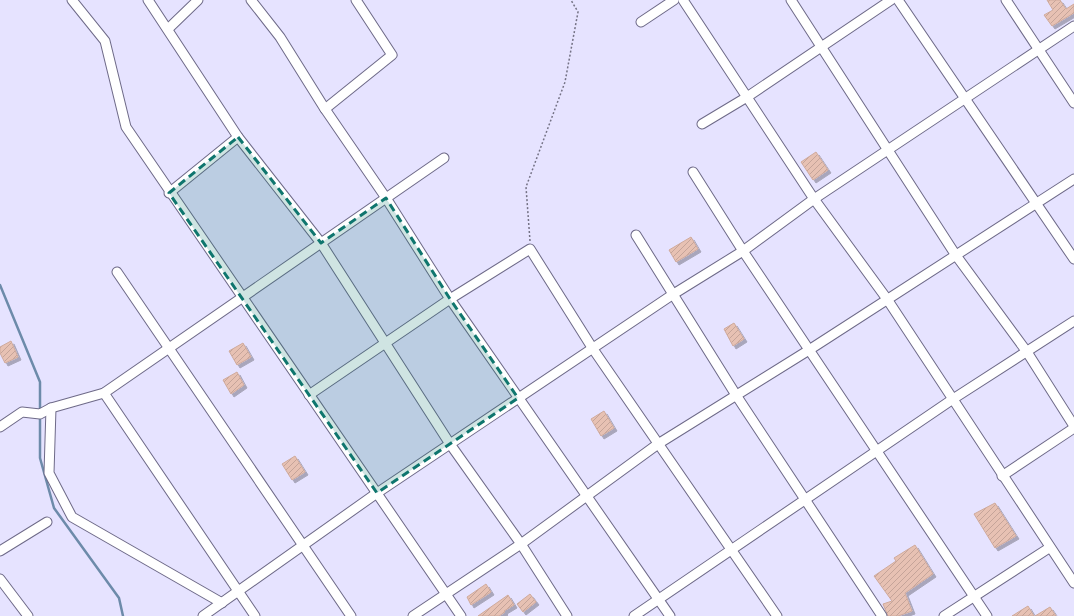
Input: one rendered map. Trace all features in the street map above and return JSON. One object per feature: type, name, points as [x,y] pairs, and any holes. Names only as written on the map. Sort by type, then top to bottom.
[{"type":"street","points":[[72,0],[105,41],[126,127],[169,193],[461,616]]},
{"type":"street","points":[[148,0],[238,137],[321,243],[450,444],[521,544],[567,616]]},
{"type":"street","points":[[168,29],[198,0]]},
{"type":"street","points":[[326,109],[392,55],[356,0]]},
{"type":"street","points":[[640,22],[674,0]]},
{"type":"street","points":[[683,0],[814,199],[887,299],[954,399],[1049,548],[1074,583]]},
{"type":"street","points":[[791,0],[955,254],[1027,352],[1074,427],[1002,476]]},
{"type":"street","points":[[702,124],[747,97],[890,0]]},
{"type":"street","points":[[898,0],[1037,202],[1074,259]]},
{"type":"street","points":[[1006,0],[1074,103]]},
{"type":"street","points":[[256,2],[386,198],[450,299],[670,616]]},
{"type":"street","points":[[203,616],[302,544],[377,493],[672,295],[743,251],[814,199],[966,100],[1074,26]]},
{"type":"street","points":[[169,193],[238,137]]},
{"type":"street","points":[[0,427],[22,412],[40,414],[52,408],[104,393],[444,158]]},
{"type":"street","points":[[693,172],[743,251],[876,452],[987,616]]},
{"type":"street","points":[[412,616],[521,544],[658,444],[809,350],[955,254],[1074,179]]},
{"type":"street","points":[[636,235],[672,295],[736,395],[882,616]]},
{"type":"street","points":[[309,395],[450,299],[530,249],[593,349],[777,616]]},
{"type":"street","points":[[117,272],[351,616]]},
{"type":"street","points":[[634,616],[954,399],[1074,321]]},
{"type":"street","points":[[104,393],[255,616]]},
{"type":"street","points":[[52,408],[49,473],[72,517],[222,603]]},
{"type":"street","points":[[0,551],[46,522]]},
{"type":"street","points":[[944,616],[1049,548]]},
{"type":"street","points":[[0,579],[28,616]]},
{"type":"path","points":[[530,249],[526,187],[565,82],[578,12],[571,0]]},
{"type":"highlighted area","points":[[238,137],[321,243],[386,198],[450,299],[518,398],[377,493],[169,193]]},
{"type":"building","points":[[1047,0],[1060,0],[1066,9],[1074,4],[1074,13],[1052,26],[1044,15],[1053,10]]},
{"type":"building","points":[[816,152],[828,170],[813,180],[801,162]]},
{"type":"building","points":[[691,237],[698,249],[676,262],[669,250]]},
{"type":"building","points":[[734,323],[744,339],[733,346],[724,329]]},
{"type":"building","points":[[11,341],[18,357],[5,363],[0,353],[0,347]]},
{"type":"building","points":[[243,343],[251,357],[237,365],[229,351]]},
{"type":"building","points":[[237,372],[244,385],[231,394],[223,380]]},
{"type":"building","points":[[604,411],[614,428],[601,436],[591,419]]},
{"type":"building","points":[[295,456],[305,472],[292,480],[282,464]]},
{"type":"building","points":[[995,503],[1016,536],[995,548],[974,514]]},
{"type":"building","points":[[915,545],[933,574],[905,593],[912,611],[898,616],[888,616],[883,604],[892,601],[874,576],[896,561],[894,558]]},
{"type":"building","points":[[486,584],[491,592],[471,605],[467,597]]},
{"type":"building","points":[[530,594],[536,602],[523,612],[517,604]]},
{"type":"building","points":[[508,595],[514,605],[504,611],[505,612],[499,616],[478,616]]},
{"type":"building","points":[[1028,606],[1034,616],[1012,616]]},
{"type":"building","points":[[1050,607],[1056,616],[1035,616]]},
{"type":"waterway","points":[[0,285],[40,382],[40,411]]},
{"type":"waterway","points":[[40,416],[40,458],[54,508],[119,598],[123,616]]}]
